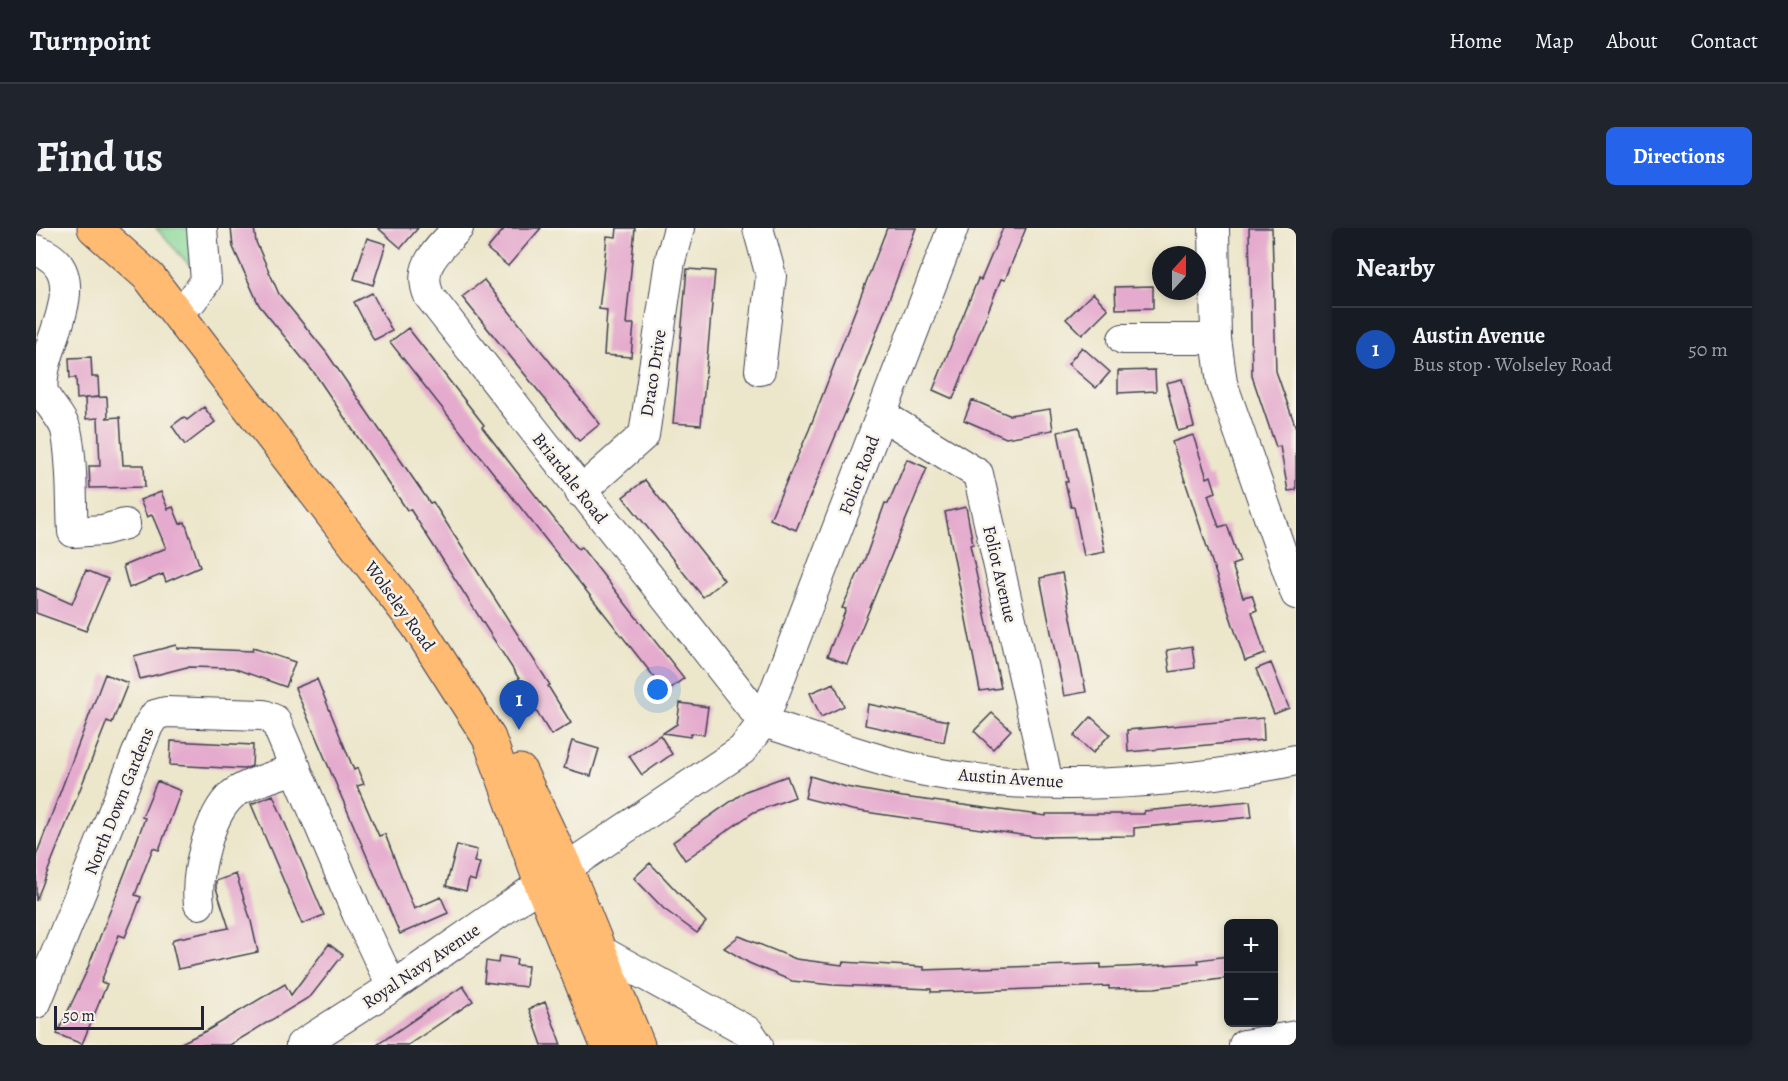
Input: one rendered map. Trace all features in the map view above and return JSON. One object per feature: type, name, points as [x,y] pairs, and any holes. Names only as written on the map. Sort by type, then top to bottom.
[{"type":"main road","name":"Wolseley Road","points":[[94,228],[149,277],[417,625],[489,738],[553,876],[601,951],[638,1045]]},
{"type":"main road","name":"Wolseley Road","points":[[126,228],[192,300],[327,495],[425,621],[500,729],[553,876],[607,1045]]},
{"type":"street","points":[[192,300],[206,281],[202,228]]},
{"type":"street","name":"Briardale Road","points":[[458,228],[434,254],[426,269],[424,283],[429,296],[580,492],[763,722]]},
{"type":"street","name":"Draco Drive","points":[[580,492],[644,435],[670,261],[680,228]]},
{"type":"street","points":[[758,228],[771,276],[760,370]]},
{"type":"street","name":"Foliot Road","points":[[763,722],[953,228]]},
{"type":"street","points":[[1214,228],[1216,339],[1222,383],[1287,535],[1296,594]]},
{"type":"street","points":[[36,250],[55,262],[62,276],[65,294],[64,309],[47,358],[43,393],[56,409],[66,430],[73,532],[103,530],[125,524]]},
{"type":"street","points":[[1123,339],[1216,339]]},
{"type":"street","name":"Foliot Avenue","points":[[882,415],[978,474],[1048,783]]},
{"type":"street","name":"North Down Gardens","points":[[36,1003],[155,715],[166,712],[264,715],[275,720],[357,913],[392,987]]},
{"type":"street","points":[[553,876],[742,750],[763,722]]},
{"type":"street","name":"Austin Avenue","points":[[763,722],[908,767],[979,777],[1048,783],[1155,780],[1242,771],[1296,760]]},
{"type":"street","points":[[199,904],[197,890],[200,869],[218,810],[233,794],[297,768]]},
{"type":"street","name":"Royal Navy Avenue","points":[[301,1045],[392,987],[553,876]]},
{"type":"street","points":[[601,951],[748,1032],[758,1045]]},
{"type":"street","points":[[1244,1045],[1296,1036]]},
{"type":"green space","points":[[156,228],[197,228],[203,280]]},
{"type":"building","points":[[231,228],[254,228],[256,242],[279,294],[326,352],[430,503],[433,502],[550,685],[548,686],[571,723],[551,735],[532,704],[534,702],[410,509],[407,510],[315,374],[259,305],[233,247]]},
{"type":"building","points":[[378,228],[418,228],[401,248]]},
{"type":"building","points":[[505,228],[541,228],[508,266],[487,249]]},
{"type":"building","points":[[617,228],[635,228],[626,324],[634,324],[631,357],[604,355],[607,310],[599,309],[607,236],[616,237]]},
{"type":"building","points":[[887,228],[916,228],[854,392],[796,530],[770,519],[809,430]]},
{"type":"building","points":[[1003,228],[1026,228],[1005,280],[1001,279],[953,399],[933,390],[978,279],[981,280]]},
{"type":"building","points":[[1249,228],[1272,228],[1276,371],[1296,428],[1296,490],[1288,491],[1280,446],[1276,447],[1252,376]]},
{"type":"building","points":[[367,238],[386,244],[373,285],[354,279]]},
{"type":"building","points":[[687,269],[715,271],[701,425],[673,423]]},
{"type":"building","points":[[484,280],[600,424],[579,441],[462,297]]},
{"type":"building","points":[[1152,286],[1153,308],[1116,309],[1115,287]]},
{"type":"building","points":[[372,293],[392,331],[374,340],[354,302]]},
{"type":"building","points":[[1093,293],[1108,309],[1082,335],[1066,319]]},
{"type":"building","points":[[408,328],[484,425],[482,427],[516,471],[578,549],[581,547],[684,678],[666,692],[390,342]]},
{"type":"building","points":[[1082,347],[1110,372],[1096,388],[1068,364]]},
{"type":"building","points":[[91,357],[92,377],[98,377],[99,397],[77,399],[76,378],[70,378],[69,358]]},
{"type":"building","points":[[1155,370],[1156,391],[1118,393],[1118,371]]},
{"type":"building","points":[[1182,379],[1194,427],[1178,431],[1166,383]]},
{"type":"building","points":[[107,397],[108,417],[106,418],[120,417],[123,465],[144,465],[145,487],[90,488],[89,466],[100,466],[98,418],[86,419],[85,398]]},
{"type":"building","points":[[972,400],[1009,415],[1050,409],[1053,430],[1006,438],[964,420]]},
{"type":"building","points":[[204,407],[215,422],[185,445],[172,426],[184,417],[187,420]]},
{"type":"building","points":[[1079,427],[1105,552],[1084,556],[1074,507],[1071,507],[1065,482],[1068,482],[1058,432]]},
{"type":"building","points":[[1193,435],[1207,478],[1211,476],[1216,492],[1208,495],[1219,527],[1227,525],[1240,562],[1232,565],[1243,597],[1252,595],[1257,610],[1252,612],[1265,654],[1245,661],[1172,442]]},
{"type":"building","points":[[907,459],[927,468],[847,664],[827,656],[846,609],[842,608],[866,556],[885,503],[888,504]]},
{"type":"building","points":[[645,480],[724,580],[703,597],[623,497]]},
{"type":"building","points":[[161,492],[168,509],[173,507],[180,524],[185,522],[200,567],[166,582],[163,574],[129,588],[123,566],[166,548],[152,515],[147,517],[140,500]]},
{"type":"building","points":[[966,507],[973,544],[970,545],[1001,688],[980,691],[945,512]]},
{"type":"building","points":[[86,570],[108,579],[86,631],[36,613],[36,588],[72,604]]},
{"type":"building","points":[[1062,573],[1086,692],[1064,696],[1040,578]]},
{"type":"building","points":[[176,645],[177,648],[252,651],[253,648],[295,662],[286,687],[233,668],[187,667],[140,679],[134,656]]},
{"type":"building","points":[[1192,646],[1195,668],[1170,672],[1167,650]]},
{"type":"building","points":[[1271,663],[1289,708],[1274,714],[1256,669]]},
{"type":"building","points":[[105,674],[128,683],[112,723],[107,721],[36,901],[36,856]]},
{"type":"building","points":[[317,679],[354,770],[357,768],[364,784],[357,786],[379,836],[385,834],[414,909],[441,897],[448,913],[400,934],[295,688]]},
{"type":"building","points":[[834,683],[844,706],[821,717],[810,693]]},
{"type":"building","points":[[680,703],[708,707],[704,735],[691,733],[690,737],[663,733],[677,724]]},
{"type":"building","points":[[868,704],[948,721],[944,742],[865,725]]},
{"type":"building","points":[[992,713],[1011,730],[993,749],[974,731]]},
{"type":"building","points":[[1091,717],[1110,734],[1093,753],[1074,736]]},
{"type":"building","points":[[1263,718],[1264,740],[1128,752],[1127,730]]},
{"type":"building","points":[[660,735],[672,754],[642,775],[629,756]]},
{"type":"building","points":[[171,741],[253,745],[252,766],[244,769],[170,765]]},
{"type":"building","points":[[572,741],[599,749],[591,776],[564,768]]},
{"type":"building","points":[[787,776],[795,797],[754,812],[685,860],[673,842],[746,791]]},
{"type":"building","points":[[810,776],[846,787],[903,797],[1046,816],[1046,814],[1144,814],[1144,811],[1250,801],[1252,817],[1134,828],[1134,836],[1035,837],[852,810],[805,798]]},
{"type":"building","points":[[157,781],[181,791],[159,850],[153,848],[135,895],[141,897],[125,937],[119,935],[101,982],[107,984],[82,1044],[57,1034],[85,975],[128,865],[145,818],[142,817]]},
{"type":"building","points":[[273,795],[324,915],[302,924],[251,804]]},
{"type":"building","points":[[457,845],[477,850],[474,862],[480,863],[475,881],[469,879],[466,891],[446,886]]},
{"type":"building","points":[[650,863],[706,922],[697,933],[664,909],[634,878]]},
{"type":"building","points":[[236,874],[258,952],[178,969],[172,943],[174,939],[229,928],[216,888],[216,881]]},
{"type":"building","points":[[739,936],[796,959],[842,965],[843,962],[924,967],[924,970],[1101,964],[1101,968],[1199,963],[1198,960],[1224,957],[1224,979],[1155,988],[1109,989],[1109,986],[931,992],[931,989],[792,981],[749,963],[724,948]]},
{"type":"building","points":[[329,944],[343,955],[311,996],[230,1045],[177,1045],[208,1030],[285,984],[291,995]]},
{"type":"building","points":[[499,956],[517,959],[516,965],[528,966],[526,987],[484,982],[486,961],[498,963]]},
{"type":"building","points":[[463,986],[473,1001],[408,1045],[377,1045]]},
{"type":"building","points":[[545,1002],[561,1045],[542,1045],[529,1009]]},
{"type":"place","name":"Austin Avenue","points":[[519,730]]}]
